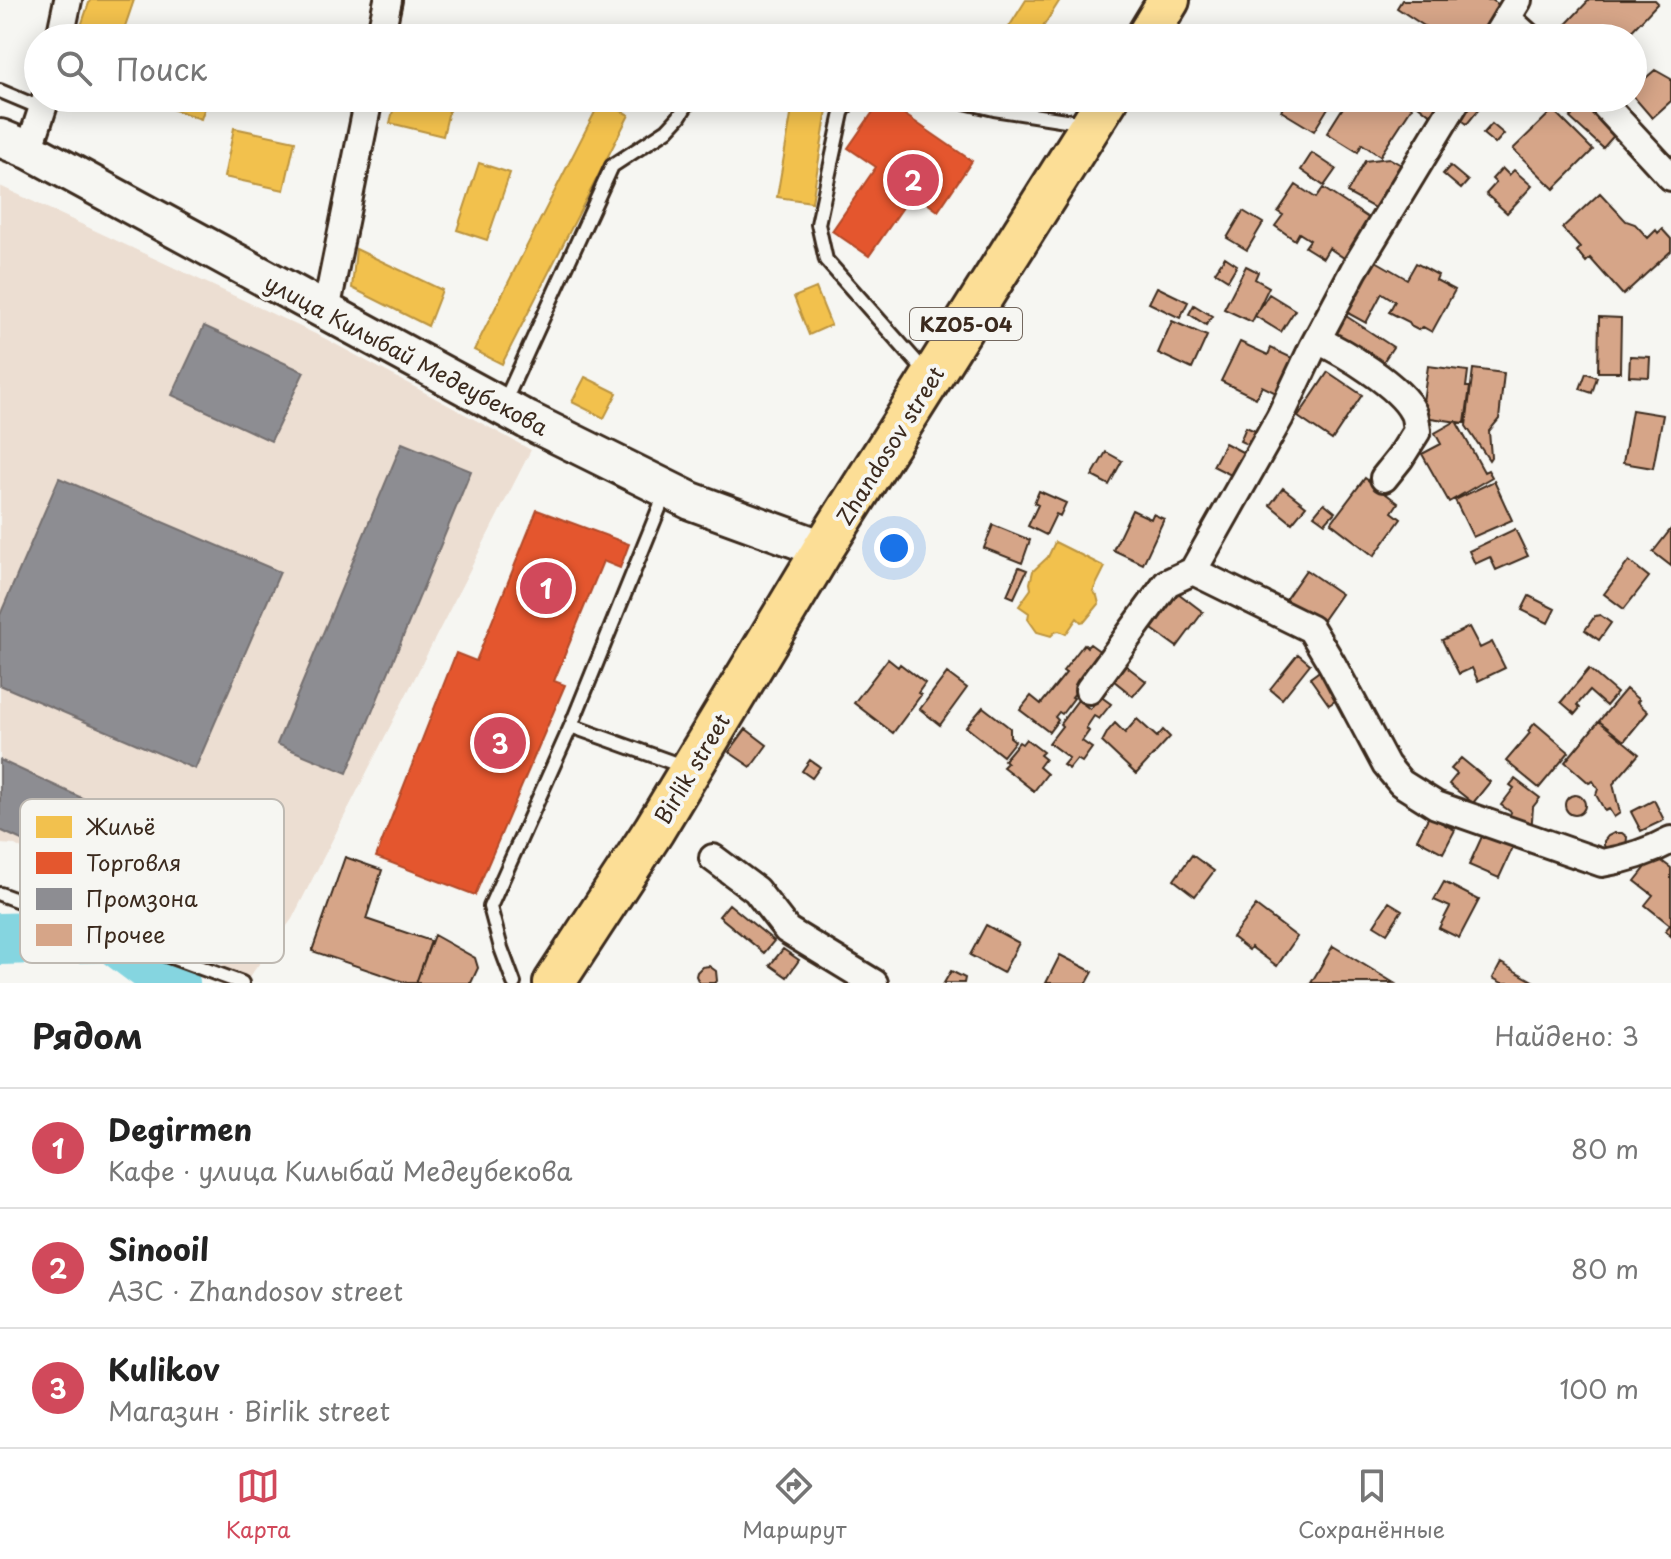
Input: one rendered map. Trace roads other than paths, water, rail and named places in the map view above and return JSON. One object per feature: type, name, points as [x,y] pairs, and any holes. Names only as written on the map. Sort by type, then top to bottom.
[{"type":"main road","points":[[1154,24],[1169,0]]},
{"type":"main road","name":"Zhandosov street","points":[[823,549],[1099,112]]},
{"type":"main road","name":"улица Килыбай Медеубекова","points":[[14,144],[527,420],[691,501],[823,549]]},
{"type":"main road","name":"Birlik street","points":[[554,983],[646,843],[823,549]]},
{"type":"street","points":[[63,24],[68,0]]},
{"type":"street","points":[[383,24],[388,0]]},
{"type":"street","points":[[14,144],[39,112]]},
{"type":"street","points":[[326,311],[366,112]]},
{"type":"street","points":[[1089,690],[1167,583],[1193,571],[1280,417],[1354,270],[1450,112]]},
{"type":"street","points":[[1611,112],[1671,177]]},
{"type":"street","points":[[1317,340],[1376,375],[1398,393],[1414,413],[1417,431],[1384,478]]},
{"type":"street","points":[[1193,571],[1311,629],[1386,765],[1401,783],[1436,805],[1602,863],[1628,859],[1671,840]]},
{"type":"street","points":[[713,858],[756,890],[787,930],[874,983]]},
{"type":"lane","points":[[0,91],[24,98]]},
{"type":"lane","points":[[502,406],[612,166],[667,130],[682,112]]},
{"type":"lane","points":[[843,112],[818,224],[826,260],[931,378]]},
{"type":"lane","points":[[514,983],[490,907],[571,726],[667,489]]},
{"type":"lane","points":[[571,726],[691,769]]},
{"type":"lane","points":[[0,894],[20,901]]},
{"type":"lane","points":[[188,963],[242,983]]},
{"type":"waterway","points":[[0,939],[20,938]]},
{"type":"waterway","points":[[147,963],[174,983]]},
{"type":"place","name":"Sinooil","points":[[913,180]]},
{"type":"place","name":"Degirmen","points":[[546,588]]},
{"type":"place","name":"Kulikov","points":[[500,743]]}]
